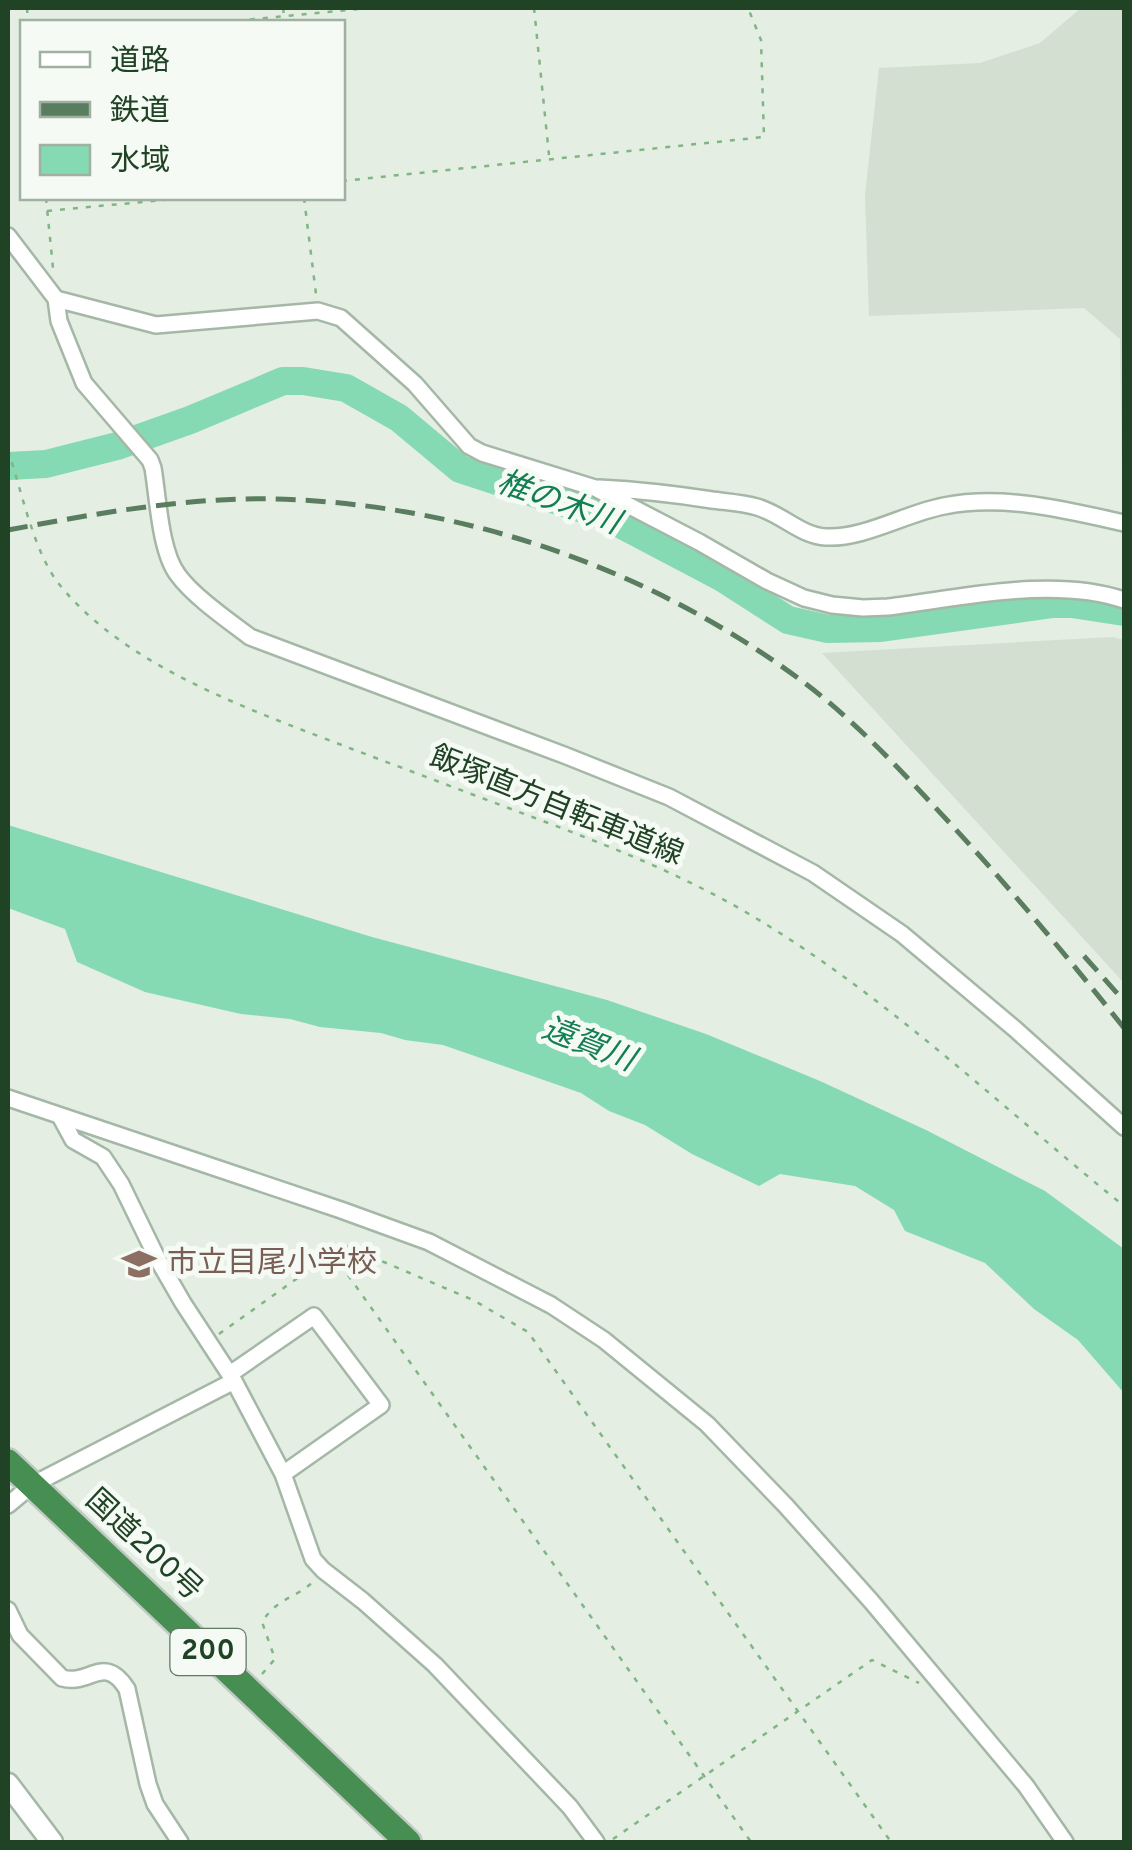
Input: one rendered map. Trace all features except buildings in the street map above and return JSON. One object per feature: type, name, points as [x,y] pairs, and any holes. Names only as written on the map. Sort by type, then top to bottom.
[{"type":"highway","name":"国道200号","points":[[8,1462],[408,1842]]},
{"type":"street","points":[[8,236],[56,299],[60,321],[84,384],[153,468],[166,544],[177,575],[220,615],[250,637],[669,798],[812,874],[902,934],[1124,1127]]},
{"type":"street","points":[[56,299],[156,325],[318,311],[340,318],[415,384],[469,446],[594,488],[804,598],[832,605],[888,607],[1042,588],[1106,594],[1124,600]]},
{"type":"street","points":[[594,488],[646,490],[756,506],[823,538],[840,537],[935,507],[986,501],[1045,506],[1124,523]]},
{"type":"street","points":[[8,1098],[428,1242],[551,1305],[604,1340],[707,1424],[786,1506],[871,1600],[1026,1786],[1065,1842]]},
{"type":"street","points":[[61,1118],[73,1140],[103,1158],[122,1184],[166,1273],[232,1378],[284,1474],[313,1559],[436,1665],[570,1807],[596,1842]]},
{"type":"street","points":[[8,1505],[32,1485],[232,1378],[314,1316],[381,1405],[284,1474]]},
{"type":"street","points":[[8,1610],[20,1635],[62,1678],[69,1680],[107,1671],[121,1679],[127,1689],[155,1804],[180,1842]]},
{"type":"street","points":[[8,1784],[52,1842]]},
{"type":"path","points":[[284,8],[285,20]]},
{"type":"path","points":[[244,20],[370,8]]},
{"type":"path","points":[[534,8],[549,158]]},
{"type":"path","points":[[345,182],[764,137],[761,40],[748,8]]},
{"type":"path","points":[[46,200],[56,299]]},
{"type":"path","points":[[47,211],[163,200]]},
{"type":"path","points":[[304,200],[318,311]]},
{"type":"path","name":"飯塚直方自転車道線","points":[[8,452],[40,549],[55,580],[114,636],[175,676],[256,712],[598,842],[676,875],[749,914],[888,1009],[1124,1206]]},
{"type":"path","points":[[209,1341],[344,1245],[473,1300],[528,1332],[891,1842]]},
{"type":"path","points":[[332,1252],[751,1842]]},
{"type":"path","points":[[247,1690],[275,1660],[262,1622],[274,1605],[307,1588],[323,1570]]},
{"type":"path","points":[[608,1842],[872,1660],[921,1684]]},
{"type":"shaded area","points":[[1081,8],[1124,8],[1124,481],[1120,339],[1084,308],[869,316],[865,195],[879,68],[980,63],[1040,43]]},
{"type":"shaded area","points":[[1113,637],[1124,640],[1124,983],[822,653]]},
{"type":"water","name":"遠賀川","points":[[8,825],[372,937],[607,1000],[706,1034],[926,1130],[1045,1191],[1124,1249],[1124,1393],[1078,1340],[1034,1309],[985,1263],[905,1231],[894,1210],[855,1186],[780,1174],[759,1186],[581,1093],[443,1045],[241,1014],[145,992],[77,962],[65,929],[8,908]]},
{"type":"waterway","name":"椎の木川","points":[[8,466],[46,464],[117,446],[283,381],[303,381],[346,388],[399,418],[460,469],[607,517],[721,577],[788,620],[828,629],[881,628],[1053,604],[1124,612]]},
{"type":"railway","points":[[8,530],[190,502],[301,500],[369,506],[502,534],[630,581],[750,645],[806,684],[856,726],[982,859],[1124,1028]]},
{"type":"railway","points":[[1084,956],[1124,1001]]},
{"type":"place","name":"市立目尾小学校","points":[[139,1264]]}]
